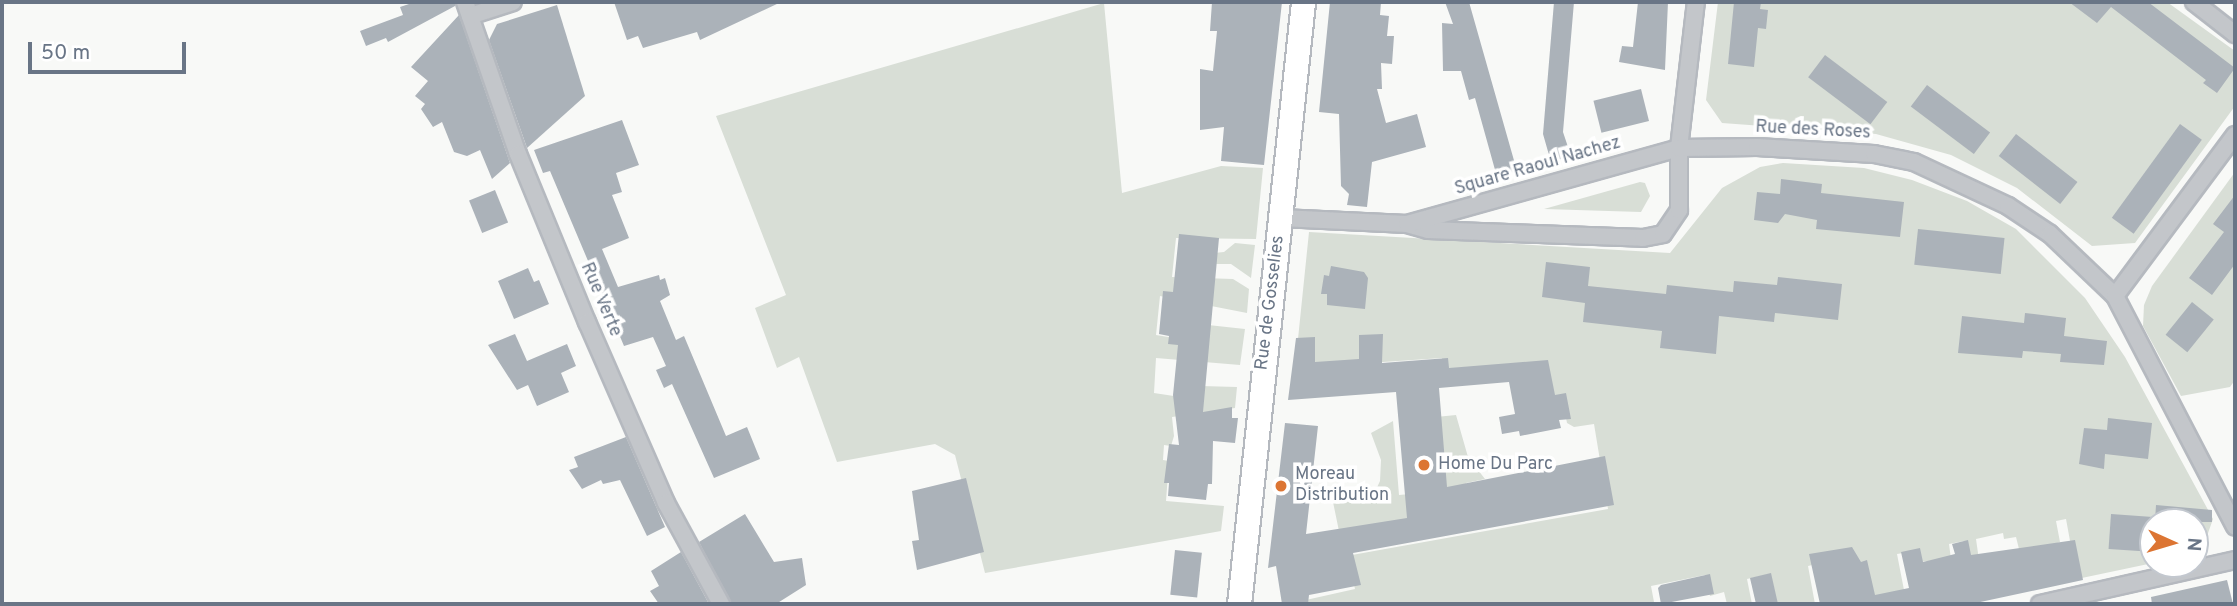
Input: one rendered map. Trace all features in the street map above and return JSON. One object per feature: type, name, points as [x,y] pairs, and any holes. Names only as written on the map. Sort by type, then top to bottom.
[{"type":"main road","name":"Rue de Gosselies","points":[[1239,604],[1303,2]]},
{"type":"street","points":[[468,9],[513,2]]},
{"type":"street","points":[[1281,218],[1407,224],[1428,230],[1643,238],[1663,234],[1679,210],[1679,148],[1696,2]]},
{"type":"street","points":[[2194,2],[2235,34]]},
{"type":"street","name":"Rue Verte","points":[[468,9],[518,154],[587,323],[666,503],[721,604]]},
{"type":"street","points":[[2115,296],[2235,135]]},
{"type":"street","name":"Rue des Roses","points":[[1679,148],[1757,146],[1874,154],[1914,162],[2008,206],[2050,234],[2115,296],[2132,336],[2235,527]]},
{"type":"street","name":"Square Raoul Nachez","points":[[1407,224],[1679,148]]},
{"type":"street","points":[[2039,604],[2235,561]]},
{"type":"shaded area","points":[[1718,2],[2167,2],[2235,51],[2235,106],[2135,243],[2092,246],[2017,188],[1951,155],[1876,134],[1722,123],[1706,100]]},
{"type":"shaded area","points":[[1104,3],[1122,193],[1221,166],[1263,168],[1256,239],[1176,238],[1172,277],[1233,279],[1249,289],[1247,313],[1160,296],[1156,335],[1205,343],[1208,325],[1245,329],[1240,365],[1156,358],[1154,393],[1200,400],[1201,386],[1237,387],[1235,408],[1172,417],[1174,436],[1171,446],[1164,445],[1163,460],[1169,461],[1166,501],[1224,506],[1221,531],[985,573],[955,455],[935,444],[837,462],[799,357],[777,368],[755,308],[786,295],[716,116]]},
{"type":"shaded area","points":[[1783,163],[1864,168],[1912,180],[1967,201],[2016,229],[2085,298],[2125,357],[2207,508],[2139,508],[2139,566],[2077,579],[2066,519],[2056,521],[2060,542],[2021,557],[2016,537],[2004,539],[2003,533],[1976,539],[1981,574],[1967,558],[1964,541],[1949,544],[1951,559],[1918,562],[1916,551],[1897,554],[1904,590],[1885,594],[1887,604],[1860,604],[1852,565],[1825,562],[1808,566],[1815,604],[1776,604],[1770,574],[1747,579],[1752,604],[1727,604],[1724,592],[1710,596],[1705,575],[1651,586],[1654,602],[1645,604],[1288,604],[1355,589],[1352,575],[1324,560],[1608,509],[1594,424],[1574,427],[1567,423],[1562,397],[1525,404],[1520,381],[1443,371],[1442,358],[1295,368],[1309,232],[1670,253],[1722,188],[1760,167]]},
{"type":"shaded area","points":[[2235,172],[2235,380],[2230,387],[2181,396],[2143,326],[2144,305],[2152,286]]},
{"type":"shaded area","points":[[1640,182],[1645,183],[1650,196],[1641,212],[1544,209]]},
{"type":"shaded area","points":[[1235,243],[1255,245],[1251,278],[1231,264],[1212,264],[1214,253],[1224,252]]},
{"type":"shaded area","points":[[1456,415],[1468,457],[1485,479],[1466,483],[1469,502],[1422,524],[1340,536],[1333,502],[1373,496],[1380,481],[1381,460],[1371,433],[1393,421],[1399,495],[1442,491],[1436,417]]},
{"type":"shaded area","points":[[2209,512],[2213,519],[2209,530]]},
{"type":"building","points":[[415,2],[455,2],[455,6],[388,42],[386,38],[366,46],[360,31],[403,15],[400,7]]},
{"type":"building","points":[[614,2],[779,3],[700,40],[697,32],[643,48],[638,36],[627,40]]},
{"type":"building","points":[[1212,2],[1282,2],[1264,165],[1221,161],[1224,127],[1200,130],[1200,69],[1213,71],[1217,31],[1210,31]]},
{"type":"building","points":[[1330,2],[1381,2],[1380,15],[1389,16],[1387,36],[1394,36],[1392,64],[1381,63],[1382,89],[1377,89],[1386,123],[1417,114],[1426,147],[1372,162],[1367,207],[1347,205],[1349,194],[1341,186],[1339,114],[1319,112]]},
{"type":"building","points":[[1445,2],[1469,2],[1517,171],[1497,177],[1475,98],[1469,100],[1461,71],[1443,71],[1442,23],[1453,24]]},
{"type":"building","points":[[1554,2],[1574,2],[1563,132],[1571,156],[1551,162],[1543,134]]},
{"type":"building","points":[[1638,2],[1668,2],[1665,70],[1619,62],[1622,46],[1633,47]]},
{"type":"building","points":[[1734,2],[1761,2],[1760,9],[1768,10],[1766,29],[1758,28],[1754,67],[1728,64]]},
{"type":"building","points":[[2069,2],[2148,2],[2235,68],[2217,93],[2203,83],[2206,80],[2111,7],[2097,23]]},
{"type":"building","points":[[557,5],[585,96],[527,148],[489,40],[497,24]]},
{"type":"building","points":[[459,15],[510,163],[492,179],[480,150],[467,156],[454,152],[442,122],[433,127],[421,109],[425,104],[415,96],[428,81],[411,67]]},
{"type":"building","points":[[1825,55],[1887,102],[1870,124],[1808,77]]},
{"type":"building","points":[[1927,85],[1990,133],[1974,154],[1911,107]]},
{"type":"building","points":[[1641,89],[1649,121],[1601,133],[1593,101]]},
{"type":"building","points":[[622,120],[639,165],[616,173],[622,192],[612,195],[629,238],[602,249],[618,287],[659,275],[660,280],[665,278],[670,295],[660,301],[676,340],[684,336],[726,436],[747,427],[760,459],[714,478],[672,384],[664,388],[656,370],[666,366],[653,337],[624,346],[550,171],[543,173],[534,150]]},
{"type":"building","points":[[2180,124],[2202,140],[2134,234],[2112,218]]},
{"type":"building","points":[[2016,134],[2077,182],[2060,204],[1999,156]]},
{"type":"building","points":[[1781,179],[1822,184],[1821,193],[1904,202],[1900,237],[1816,229],[1817,220],[1785,214],[1778,223],[1754,220],[1757,192],[1780,194]]},
{"type":"building","points":[[495,190],[508,222],[482,233],[469,200]]},
{"type":"building","points":[[2235,195],[2235,264],[2212,295],[2189,278],[2224,232],[2213,224]]},
{"type":"building","points":[[1918,229],[2005,238],[2001,274],[1914,265]]},
{"type":"building","points":[[1179,234],[1219,238],[1203,412],[1232,407],[1232,418],[1238,418],[1235,443],[1213,441],[1212,484],[1208,484],[1206,500],[1168,496],[1169,483],[1164,483],[1169,444],[1179,445],[1173,395],[1178,345],[1168,344],[1169,336],[1159,334],[1163,291],[1173,292]]},
{"type":"building","points":[[1546,262],[1590,267],[1588,286],[1666,294],[1667,285],[1733,292],[1734,281],[1777,285],[1778,277],[1842,284],[1838,320],[1775,313],[1774,322],[1719,316],[1716,354],[1660,348],[1662,331],[1583,322],[1585,303],[1542,297]]},
{"type":"building","points":[[1331,266],[1364,272],[1368,278],[1365,309],[1327,305],[1327,294],[1321,294],[1324,275],[1329,276]]},
{"type":"building","points":[[528,268],[534,282],[539,280],[549,304],[514,319],[498,281]]},
{"type":"building","points":[[2192,302],[2214,320],[2187,352],[2166,335]]},
{"type":"building","points":[[2025,313],[2066,318],[2064,336],[2107,341],[2104,365],[2060,362],[2061,354],[2023,351],[2022,358],[1958,353],[1962,316],[2024,323]]},
{"type":"building","points":[[515,334],[527,361],[567,344],[576,366],[561,373],[569,392],[537,406],[528,385],[517,390],[488,345]]},
{"type":"building","points":[[1383,334],[1382,363],[1448,358],[1449,368],[1548,360],[1555,395],[1566,393],[1571,419],[1559,420],[1561,428],[1520,436],[1519,431],[1502,434],[1499,417],[1515,414],[1509,382],[1439,388],[1447,487],[1605,456],[1614,505],[1353,553],[1361,585],[1309,595],[1308,604],[1282,604],[1276,566],[1268,568],[1285,423],[1318,426],[1306,534],[1407,518],[1396,392],[1288,400],[1296,338],[1315,337],[1315,362],[1359,359],[1359,335]]},
{"type":"building","points":[[2108,418],[2152,423],[2148,459],[2105,454],[2104,469],[2079,464],[2084,428],[2107,430]]},
{"type":"building","points":[[626,437],[665,527],[647,536],[620,480],[603,484],[601,480],[582,489],[569,470],[578,467],[574,457]]},
{"type":"building","points":[[966,478],[984,552],[917,570],[912,541],[919,540],[912,491]]},
{"type":"building","points":[[2156,505],[2190,508],[2156,508]]},
{"type":"building","points":[[2209,510],[2212,510],[2212,522],[2209,522]]},
{"type":"building","points":[[745,514],[774,562],[802,558],[806,585],[776,604],[731,604],[699,542]]},
{"type":"building","points":[[2111,514],[2139,516],[2139,551],[2109,549]]},
{"type":"building","points":[[1968,540],[1971,555],[2075,540],[2083,580],[1971,604],[1820,604],[1809,554],[1852,547],[1861,562],[1867,560],[1875,595],[1909,588],[1901,552],[1920,548],[1923,562],[1955,554],[1952,544]]},
{"type":"building","points":[[1175,550],[1202,553],[1197,598],[1170,595]]},
{"type":"building","points":[[681,552],[709,604],[659,604],[650,591],[659,586],[651,571]]},
{"type":"building","points":[[1771,573],[1778,604],[1756,604],[1750,578]]},
{"type":"building","points":[[1710,574],[1714,594],[1661,604],[1658,588],[1661,585]]},
{"type":"building","points":[[2227,580],[2233,604],[2152,604],[2151,597]]},
{"type":"place","name":"Home Du Parc","points":[[1424,465]]},
{"type":"place","name":"Moreau Distribution","points":[[1281,486]]}]
